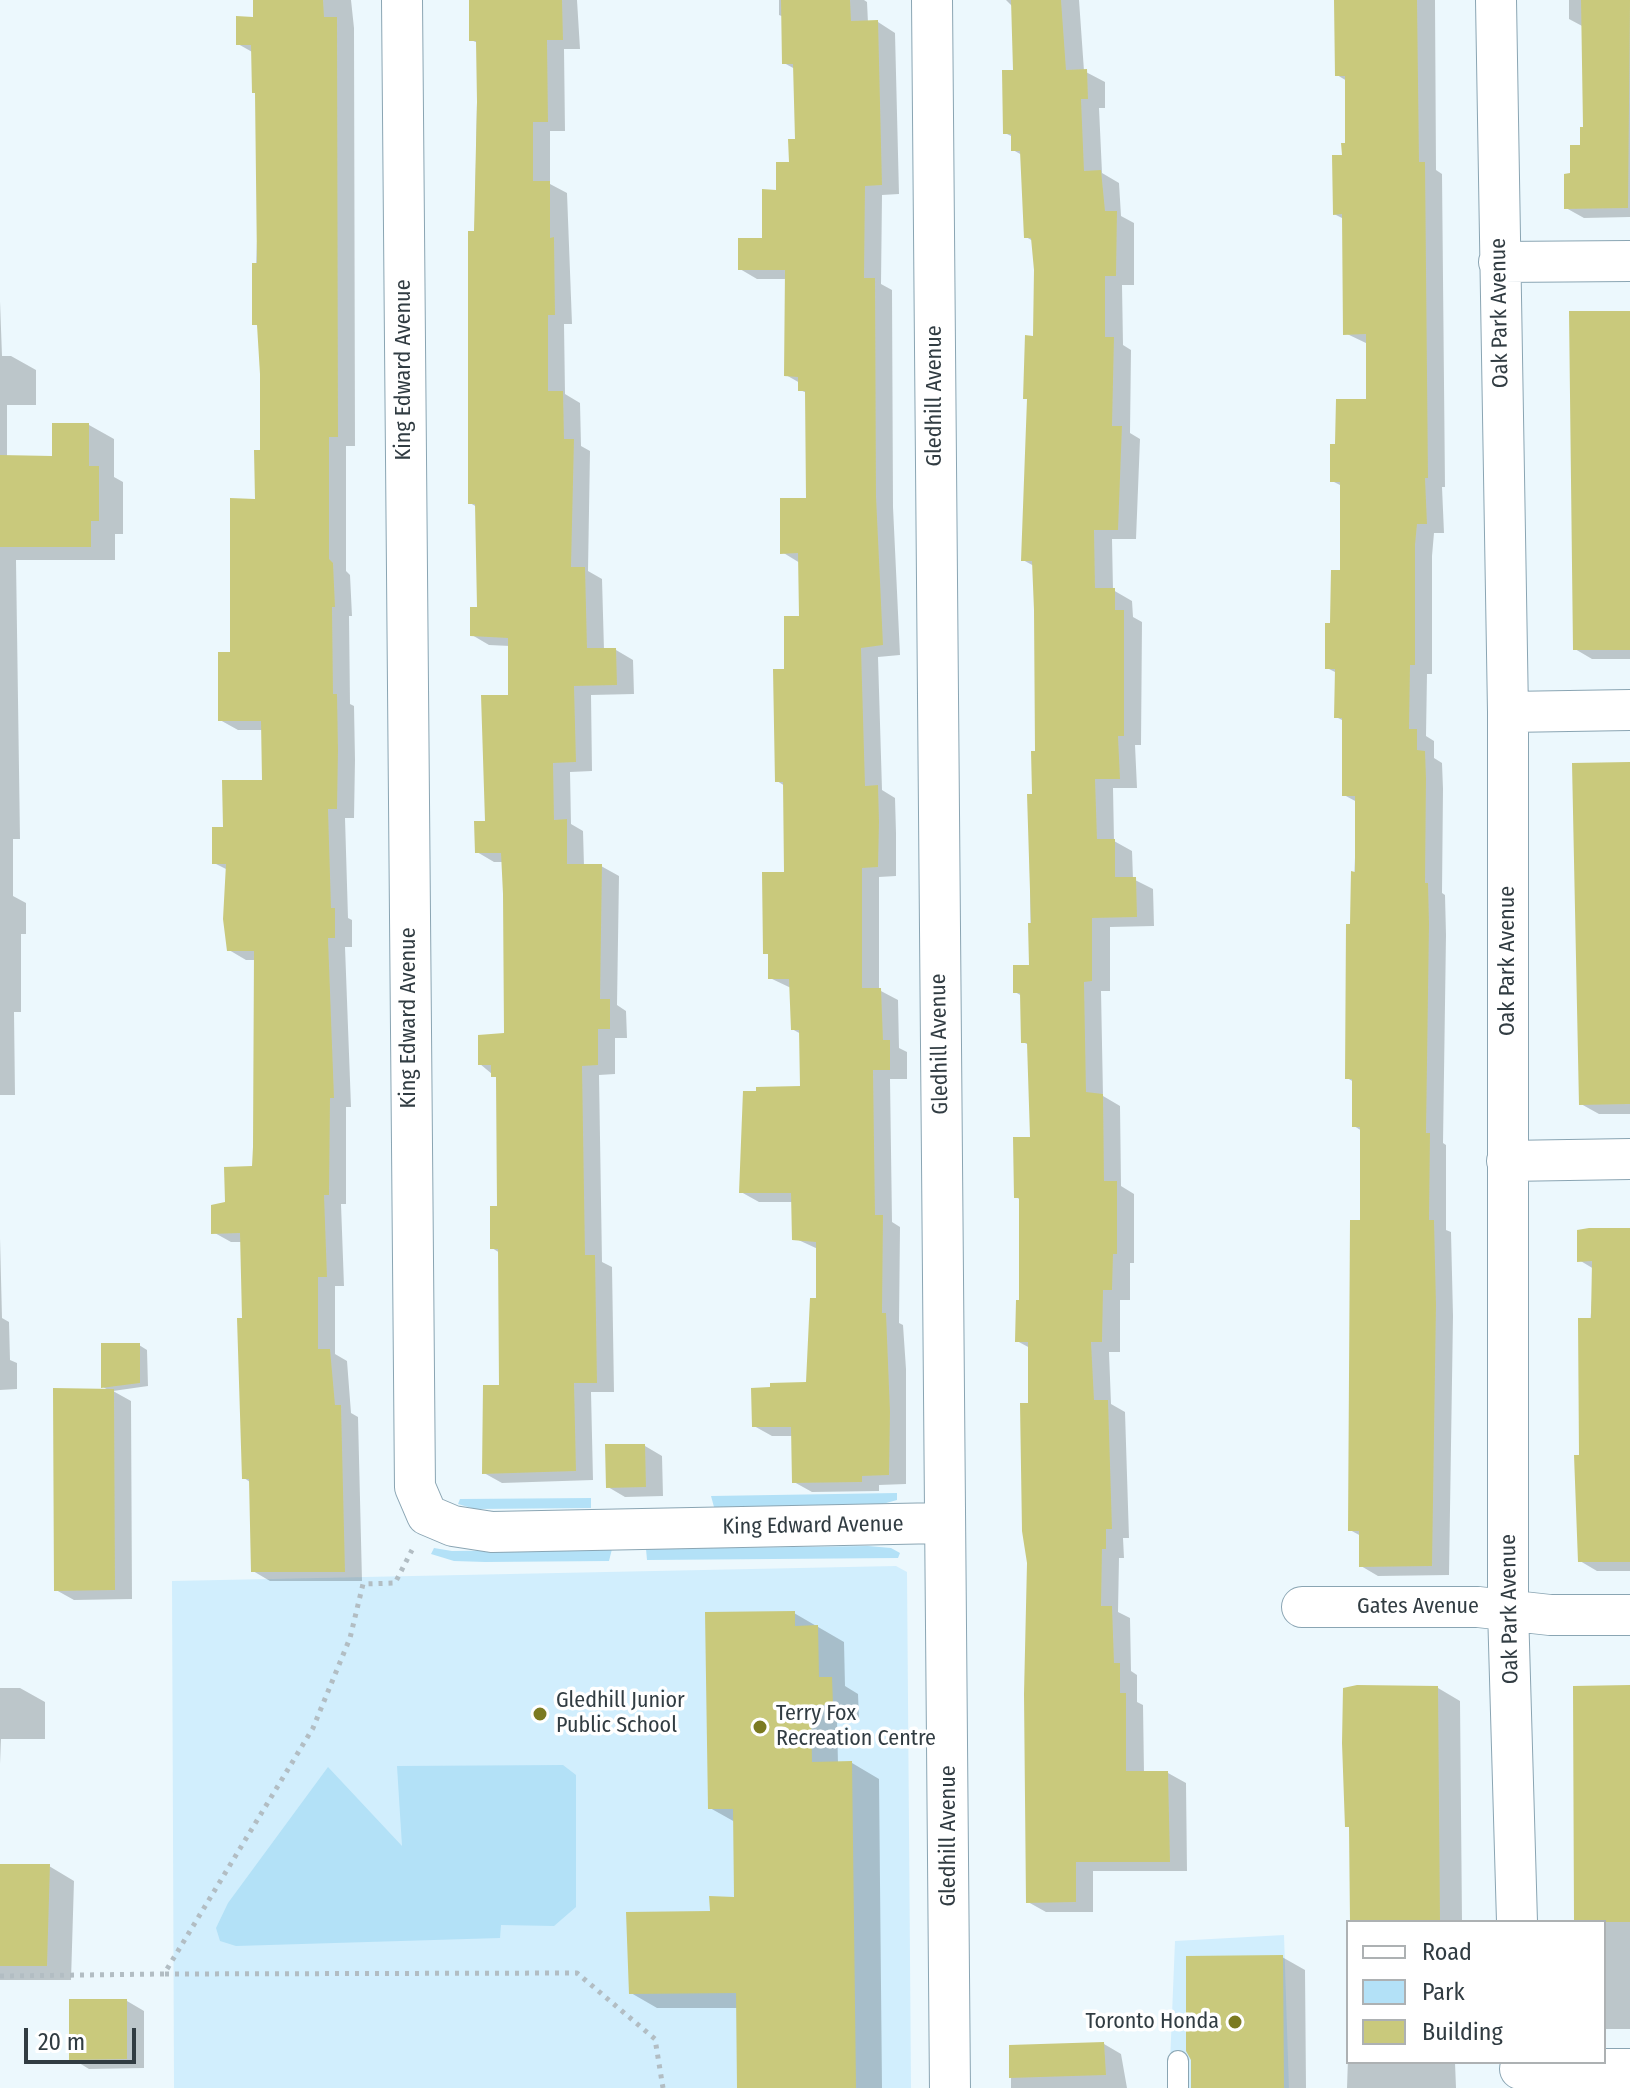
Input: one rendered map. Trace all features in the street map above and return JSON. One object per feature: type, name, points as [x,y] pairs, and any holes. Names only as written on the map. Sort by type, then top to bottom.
[{"type":"street","name":"King Edward Avenue","points":[[402,0],[415,1487],[427,1515],[453,1526],[492,1532],[943,1523]]},
{"type":"street","name":"Gledhill Avenue","points":[[932,0],[950,2088]]},
{"type":"street","name":"Oak Park Avenue","points":[[1496,0],[1508,712],[1508,1609],[1517,1920]]},
{"type":"street","points":[[1499,262],[1630,261]]},
{"type":"street","points":[[1508,712],[1630,710]]},
{"type":"street","points":[[1507,1161],[1630,1159]]},
{"type":"street","name":"Gates Avenue","points":[[1302,1607],[1508,1609],[1550,1615],[1630,1615]]},
{"type":"street","points":[[1521,2073],[1630,2069]]},
{"type":"lane","points":[[1178,2061],[1178,2088]]},
{"type":"path","points":[[164,1974],[313,1728],[350,1638],[363,1584],[395,1583],[412,1550]]},
{"type":"path","points":[[0,1976],[577,1973],[655,2039],[663,2088]]},
{"type":"shaded area","name":"Gledhill Junior Public School","points":[[896,1566],[907,1572],[911,2088],[174,2088],[172,1581]]},
{"type":"shaded area","name":"Toronto Honda","points":[[1284,1935],[1289,2088],[1169,2088],[1175,1941]]},
{"type":"green space","points":[[897,1493],[897,1500],[879,1505],[714,1507],[711,1496]]},
{"type":"green space","points":[[591,1498],[591,1508],[475,1509],[458,1504],[460,1499]]},
{"type":"green space","points":[[434,1548],[452,1551],[612,1549],[609,1561],[485,1562],[454,1561],[431,1554]]},
{"type":"green space","points":[[891,1548],[900,1553],[898,1558],[647,1560],[646,1549]]},
{"type":"green space","points":[[563,1765],[576,1775],[576,1907],[554,1926],[501,1925],[500,1938],[236,1946],[220,1941],[216,1928],[228,1903],[328,1767],[402,1846],[397,1766]]},
{"type":"building","points":[[253,0],[323,0],[324,17],[337,17],[338,437],[329,437],[329,559],[333,563],[333,694],[337,694],[338,750],[337,809],[328,809],[331,908],[335,908],[335,938],[328,938],[334,1098],[330,1098],[329,1195],[324,1195],[327,1277],[318,1277],[318,1349],[330,1349],[335,1405],[341,1405],[345,1572],[251,1572],[249,1479],[242,1479],[237,1318],[242,1318],[240,1233],[211,1234],[211,1205],[225,1202],[224,1167],[252,1166],[253,1147],[254,951],[227,951],[223,919],[226,864],[212,864],[212,827],[223,827],[222,780],[262,780],[261,721],[218,721],[218,652],[230,652],[230,498],[255,499],[254,450],[260,450],[257,325],[252,325],[252,263],[257,263],[255,93],[252,93],[251,45],[236,45],[236,16],[253,17]]},
{"type":"building","points":[[469,0],[562,0],[563,40],[547,40],[548,122],[533,122],[533,181],[550,181],[550,238],[554,237],[555,315],[548,315],[548,391],[563,391],[564,439],[574,439],[571,567],[585,567],[587,648],[616,648],[617,685],[574,686],[576,762],[553,763],[554,820],[567,819],[567,864],[602,864],[600,999],[610,999],[610,1029],[598,1029],[598,1065],[582,1066],[585,1255],[595,1255],[597,1383],[574,1383],[576,1471],[482,1474],[483,1385],[499,1385],[498,1249],[490,1249],[490,1206],[497,1206],[496,1077],[491,1077],[491,1065],[478,1065],[478,1035],[504,1033],[503,894],[501,853],[475,853],[474,821],[485,821],[481,695],[508,695],[508,638],[470,636],[470,607],[477,607],[475,504],[468,504],[468,231],[474,231],[477,102],[476,41],[469,41]]},
{"type":"building","points":[[781,0],[850,0],[851,21],[878,20],[882,185],[865,186],[864,278],[875,278],[876,496],[883,645],[861,648],[865,786],[878,785],[879,822],[878,867],[862,868],[862,988],[881,988],[883,1040],[890,1040],[890,1070],[873,1070],[875,1215],[883,1215],[882,1313],[886,1313],[890,1412],[889,1475],[862,1476],[862,1482],[792,1483],[791,1427],[752,1427],[751,1388],[770,1387],[770,1383],[806,1382],[810,1298],[816,1298],[816,1242],[792,1240],[791,1193],[739,1193],[743,1091],[756,1091],[756,1087],[800,1086],[799,1030],[791,1030],[789,979],[768,979],[768,954],[763,954],[762,872],[784,872],[783,782],[775,782],[773,669],[784,669],[784,616],[799,616],[798,553],[780,554],[780,498],[806,498],[805,391],[798,391],[798,377],[784,376],[785,270],[738,270],[738,238],[762,238],[762,189],[776,190],[776,162],[789,162],[788,139],[795,139],[793,64],[782,64]]},
{"type":"building","points":[[1011,0],[1061,0],[1066,70],[1087,69],[1088,99],[1081,99],[1084,171],[1101,170],[1105,211],[1117,211],[1116,276],[1105,276],[1105,337],[1114,337],[1112,426],[1122,426],[1118,530],[1094,530],[1095,588],[1115,588],[1115,610],[1124,610],[1124,736],[1118,736],[1120,779],[1095,779],[1097,839],[1115,839],[1115,877],[1136,877],[1137,917],[1092,918],[1092,981],[1084,982],[1086,1092],[1103,1094],[1104,1181],[1117,1181],[1117,1254],[1113,1254],[1112,1290],[1103,1290],[1102,1342],[1091,1342],[1094,1400],[1108,1400],[1112,1529],[1106,1529],[1106,1549],[1102,1549],[1101,1606],[1112,1606],[1114,1663],[1120,1663],[1120,1693],[1126,1693],[1126,1771],[1168,1771],[1170,1862],[1076,1862],[1076,1902],[1026,1903],[1024,1694],[1027,1563],[1022,1531],[1020,1403],[1028,1403],[1028,1342],[1015,1342],[1016,1300],[1019,1300],[1019,1198],[1014,1198],[1013,1137],[1030,1137],[1027,1043],[1021,1043],[1020,993],[1013,993],[1013,965],[1029,965],[1028,923],[1031,923],[1027,794],[1032,794],[1031,751],[1035,751],[1034,610],[1032,561],[1021,561],[1027,399],[1023,399],[1025,335],[1033,336],[1034,270],[1031,238],[1024,238],[1020,151],[1011,151],[1011,134],[1003,134],[1002,70],[1013,70]]},
{"type":"building","points":[[1334,0],[1417,0],[1419,162],[1425,162],[1428,478],[1425,478],[1427,524],[1417,524],[1415,545],[1415,665],[1410,665],[1409,729],[1417,729],[1417,750],[1425,751],[1426,778],[1425,883],[1428,883],[1429,924],[1426,1133],[1430,1133],[1429,1220],[1434,1220],[1436,1305],[1432,1566],[1359,1567],[1359,1531],[1348,1531],[1350,1220],[1360,1220],[1360,1127],[1352,1127],[1352,1079],[1345,1079],[1346,924],[1350,924],[1351,871],[1355,872],[1355,796],[1342,796],[1342,718],[1334,718],[1335,669],[1325,669],[1325,623],[1330,623],[1331,570],[1340,570],[1340,482],[1330,482],[1330,444],[1335,444],[1336,399],[1366,399],[1366,334],[1343,335],[1342,214],[1333,215],[1332,155],[1342,155],[1341,143],[1345,143],[1345,76],[1335,76]]},
{"type":"building","points":[[1581,0],[1630,0],[1628,208],[1564,209],[1564,174],[1570,173],[1570,145],[1580,145],[1580,127],[1583,127]]},
{"type":"building","points":[[1569,311],[1630,311],[1630,650],[1573,650]]},
{"type":"building","points":[[52,423],[89,423],[89,466],[99,466],[99,521],[91,521],[91,547],[0,547],[0,455],[52,456]]},
{"type":"building","points":[[1630,762],[1630,1104],[1579,1105],[1572,763]]},
{"type":"building","points":[[1630,1228],[1630,1562],[1578,1562],[1574,1455],[1579,1455],[1578,1318],[1591,1318],[1592,1261],[1577,1262],[1577,1230]]},
{"type":"building","points":[[101,1343],[140,1343],[140,1383],[101,1388]]},
{"type":"building","points":[[53,1388],[114,1389],[115,1590],[54,1591]]},
{"type":"building","points":[[605,1444],[645,1444],[646,1487],[606,1488]]},
{"type":"building","points":[[795,1611],[795,1626],[818,1625],[819,1677],[832,1677],[833,1705],[811,1705],[812,1762],[852,1761],[856,2088],[737,2088],[736,1993],[629,1994],[626,1912],[710,1911],[709,1896],[734,1897],[733,1809],[708,1809],[705,1612]]},
{"type":"building","points":[[1357,1685],[1438,1686],[1440,1920],[1350,1920],[1349,1827],[1345,1827],[1342,1743],[1343,1688]]},
{"type":"building","points":[[1630,1685],[1630,1922],[1574,1920],[1573,1686]]},
{"type":"building","points":[[0,1864],[50,1864],[47,1966],[0,1966]]},
{"type":"building","name":"Toronto Honda","points":[[1283,1955],[1284,2088],[1191,2088],[1191,2060],[1186,2051],[1186,1956]]},
{"type":"building","points":[[69,1999],[127,1999],[127,2059],[69,2060]]},
{"type":"building","points":[[1104,2042],[1106,2075],[1009,2078],[1009,2045]]},
{"type":"place","name":"Gledhill Junior Public School","points":[[540,1714]]},
{"type":"place","name":"Terry Fox Recreation Centre","points":[[760,1727]]},
{"type":"place","name":"Toronto Honda","points":[[1235,2022]]}]
